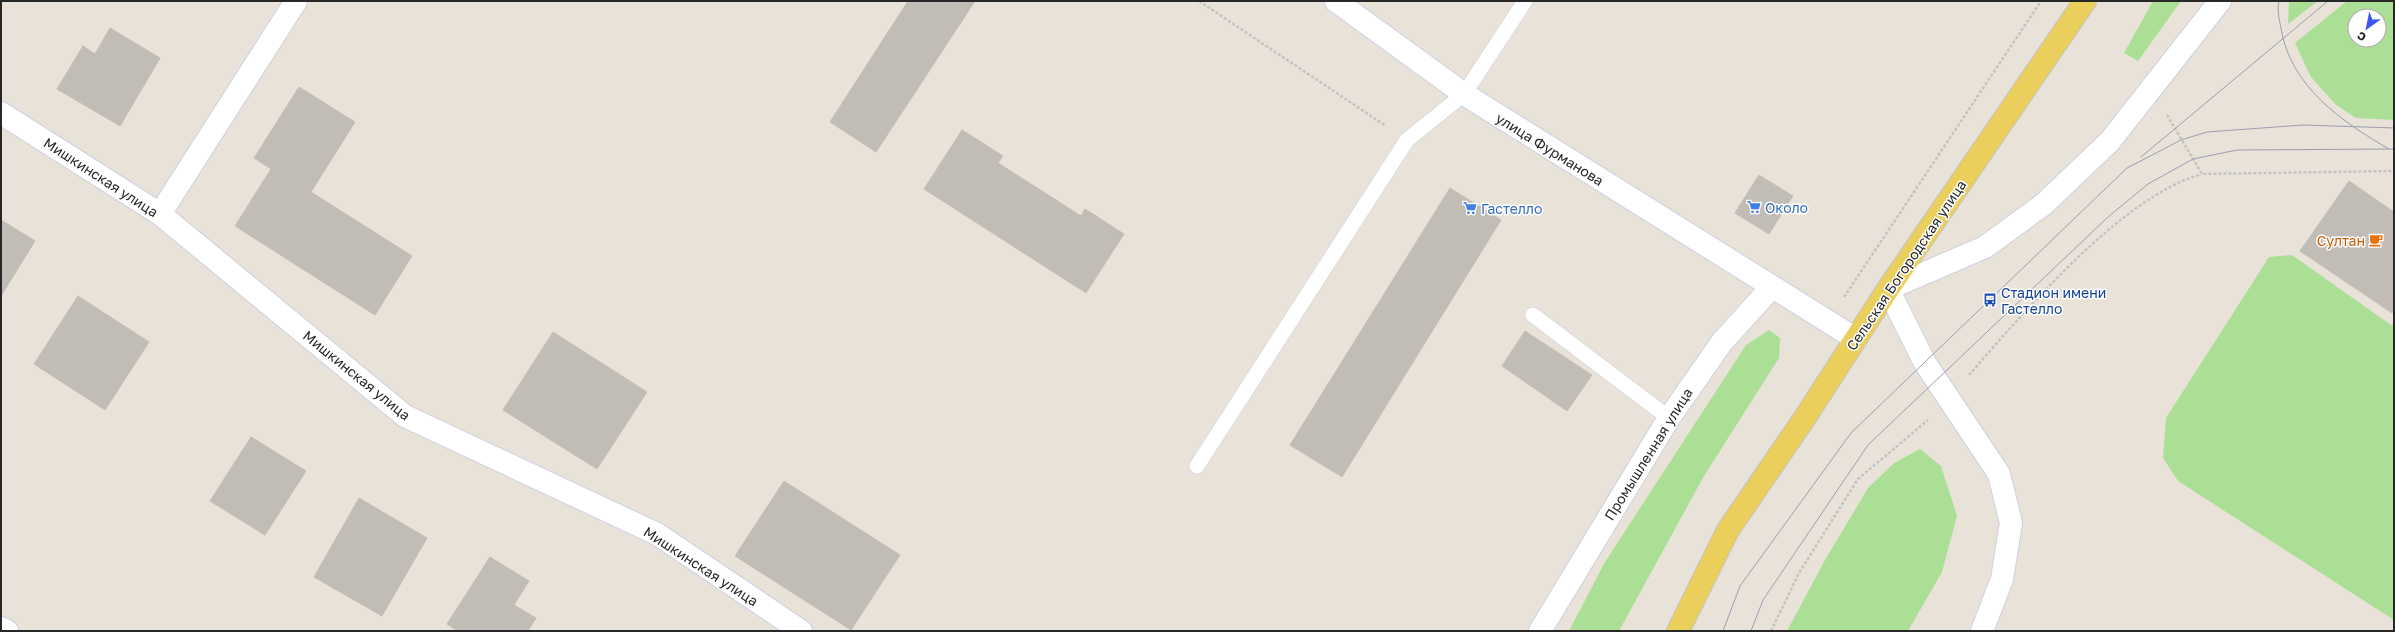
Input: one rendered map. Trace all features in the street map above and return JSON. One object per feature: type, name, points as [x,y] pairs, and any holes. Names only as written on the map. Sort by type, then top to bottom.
[{"type":"main road","name":"Сельская Богородская улица","points":[[1678,631],[1728,530],[1804,419],[1888,289],[2085,1]]},
{"type":"street","points":[[160,214],[296,1]]},
{"type":"street","name":"улица Фурманова","points":[[1336,1],[1464,94],[1771,288],[1856,339]]},
{"type":"street","points":[[1982,631],[2002,579],[2011,523],[1999,474],[1925,363],[1888,289],[1985,247],[2044,204],[2110,141],[2220,1]]},
{"type":"street","name":"Мишкинская улица","points":[[1,113],[160,214],[406,416],[657,534],[801,631]]},
{"type":"street","name":"Промышленная улица","points":[[1540,631],[1669,418],[1722,342],[1771,288]]},
{"type":"street","points":[[1,628],[7,631]]},
{"type":"lane","points":[[1197,466],[1407,140],[1464,94],[1525,1]]},
{"type":"lane","points":[[1533,315],[1669,418]]},
{"type":"path","points":[[1199,1],[1407,140]]},
{"type":"path","points":[[1828,321],[2041,1]]},
{"type":"path","points":[[2164,111],[2202,174]]},
{"type":"path","points":[[1989,352],[2060,276],[2135,210],[2183,179],[2202,174],[2394,171]]},
{"type":"path","points":[[1771,631],[1799,573],[1858,479],[1912,433]]},
{"type":"green space","points":[[2153,1],[2181,1],[2138,61],[2124,53]]},
{"type":"green space","points":[[2289,1],[2318,1],[2288,24]]},
{"type":"green space","points":[[2347,1],[2394,1],[2394,120],[2356,118],[2335,104],[2311,77],[2295,43]]},
{"type":"green space","points":[[2292,255],[2391,325],[2394,325],[2394,620],[2178,481],[2163,458],[2166,418],[2269,257]]},
{"type":"green space","points":[[1769,330],[1780,338],[1779,358],[1704,476],[1619,631],[1569,631],[1605,562],[1746,345]]},
{"type":"green space","points":[[1920,449],[1941,466],[1957,516],[1942,572],[1908,631],[1787,631],[1825,560],[1868,488],[1894,463]]},
{"type":"building","points":[[908,1],[975,1],[876,152],[830,122]]},
{"type":"building","points":[[110,28],[160,58],[120,126],[57,89],[83,46],[95,54]]},
{"type":"building","points":[[299,87],[355,122],[311,192],[412,256],[375,315],[235,226],[271,169],[254,158]]},
{"type":"building","points":[[962,130],[1003,156],[998,163],[1081,216],[1085,209],[1124,234],[1086,293],[924,189]]},
{"type":"building","points":[[1759,175],[1793,196],[1769,234],[1735,213]]},
{"type":"building","points":[[2349,181],[2394,212],[2394,310],[2392,313],[2300,251]]},
{"type":"building","points":[[1450,188],[1501,220],[1342,477],[1290,445]]},
{"type":"building","points":[[1,220],[35,241],[1,296]]},
{"type":"building","points":[[78,296],[149,342],[105,410],[34,364]]},
{"type":"building","points":[[1525,331],[1592,375],[1567,411],[1502,366]]},
{"type":"building","points":[[553,332],[647,392],[597,469],[503,410]]},
{"type":"building","points":[[251,437],[306,471],[265,535],[210,501]]},
{"type":"building","points":[[784,481],[900,555],[851,630],[735,556]]},
{"type":"building","points":[[359,498],[427,538],[382,616],[314,577]]},
{"type":"building","points":[[490,557],[529,581],[514,605],[536,618],[528,631],[458,631],[447,624]]},
{"type":"tram line","points":[[2279,1],[2279,18],[2286,49],[2295,68],[2307,85],[2337,114],[2354,127],[2389,149]]},
{"type":"tram line","points":[[2141,157],[2328,1]]},
{"type":"tram line","points":[[1723,631],[1740,586],[1851,433],[2127,168],[2181,140],[2207,132],[2303,125],[2394,128]]},
{"type":"tram line","points":[[1751,631],[1763,600],[1868,445],[2108,217],[2148,184],[2193,159],[2237,150],[2394,149]]},
{"type":"place","name":"Около","points":[[1754,207]]},
{"type":"place","name":"Гастелло","points":[[1470,208]]},
{"type":"place","name":"Султан","points":[[2376,240]]},
{"type":"place","name":"Стадион имени Гастелло","points":[[1990,300]]}]
